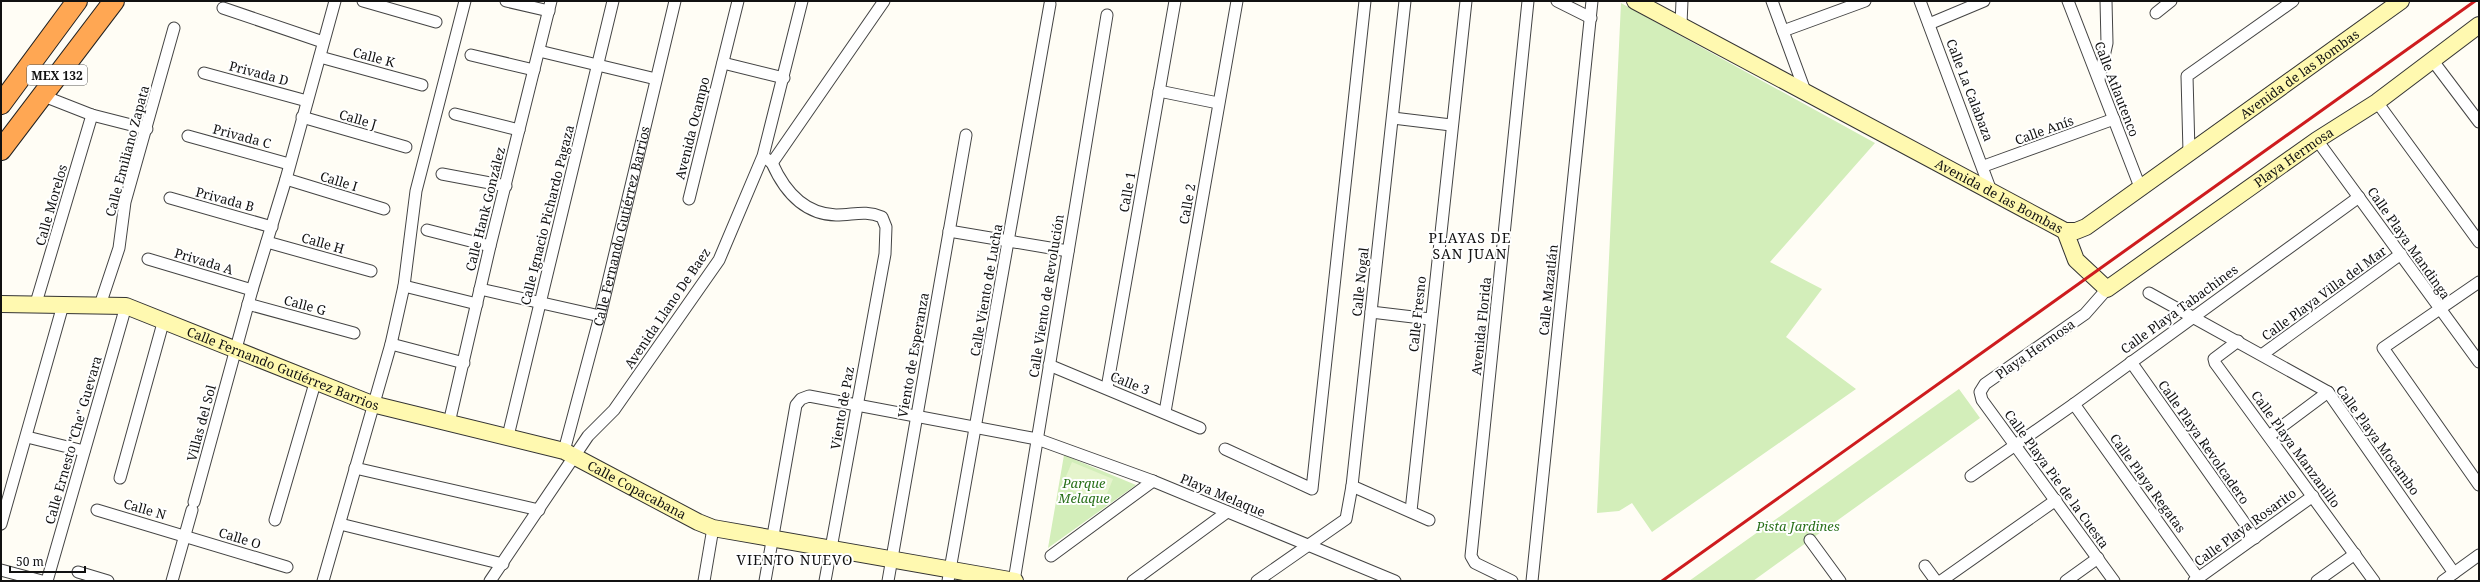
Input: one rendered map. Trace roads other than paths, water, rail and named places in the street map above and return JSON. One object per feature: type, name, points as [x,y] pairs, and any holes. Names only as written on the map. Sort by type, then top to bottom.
[{"type":"highway","name":"MEX 132","points":[[1,104],[77,1]]},
{"type":"highway","name":"MEX 132","points":[[1,150],[114,1]]},
{"type":"street","name":"Villas del Sol","points":[[172,581],[248,304],[286,179],[335,1]]},
{"type":"street","points":[[363,1],[436,22]]},
{"type":"street","points":[[323,581],[372,404],[391,344],[404,286],[416,191],[465,1]]},
{"type":"street","points":[[506,1],[550,6]]},
{"type":"street","name":"Calle Ignacio Pichardo Pagaza","points":[[508,436],[613,1]]},
{"type":"street","name":"Calle Fernando Gutiérrez Barrios","points":[[1,304],[36,303],[126,306],[163,323],[372,404],[508,436],[570,454],[600,316],[675,1]]},
{"type":"street","name":"Avenida Ocampo","points":[[689,199],[738,1]]},
{"type":"street","name":"Avenida Llano De Baez","points":[[490,581],[539,510],[570,454],[614,410],[719,260],[763,156],[784,78],[802,1]]},
{"type":"street","points":[[763,156],[772,163],[884,1]]},
{"type":"street","name":"Calle 1","points":[[1107,388],[1175,1]]},
{"type":"street","name":"Calle 2","points":[[1164,412],[1237,1]]},
{"type":"street","points":[[1225,449],[1312,489],[1365,1]]},
{"type":"street","name":"Calle Nogal","points":[[1257,581],[1307,544],[1346,519],[1352,486],[1393,118],[1404,1]]},
{"type":"street","name":"Calle Fresno","points":[[1411,511],[1430,319],[1466,1]]},
{"type":"street","name":"Avenida Florida","points":[[1512,581],[1475,563],[1472,561],[1471,556],[1528,1]]},
{"type":"street","points":[[1557,1],[1591,18]]},
{"type":"street","name":"Calle Mazatlán","points":[[1532,581],[1592,1]]},
{"type":"street","name":"Avenida de las Bombas","points":[[1635,1],[1681,24],[1991,190],[2065,232],[2076,231],[2086,227],[2401,1]]},
{"type":"street","points":[[1681,24],[1682,1]]},
{"type":"street","points":[[1772,1],[1805,91]]},
{"type":"street","points":[[1784,31],[1865,1]]},
{"type":"street","name":"Calle La Calabaza","points":[[1920,1],[1984,166],[1991,190]]},
{"type":"street","points":[[1929,24],[1984,1]]},
{"type":"street","name":"Calle Atlautenco","points":[[2068,1],[2140,187]]},
{"type":"street","points":[[2099,80],[2107,43],[2106,1]]},
{"type":"street","points":[[2156,13],[2171,1]]},
{"type":"street","points":[[2189,152],[2187,76],[2293,1]]},
{"type":"street","name":"Calle Viento de Lucha","points":[[949,575],[1050,4]]},
{"type":"street","name":"Calle Hank González","points":[[449,423],[490,246],[550,6]]},
{"type":"street","points":[[223,8],[323,42]]},
{"type":"street","name":"Calle Viento de Revolución","points":[[1014,581],[1107,15]]},
{"type":"street","name":"Playa Hermosa","points":[[1980,392],[1985,384],[2085,314],[2107,289],[2317,140],[2377,102],[2433,61],[2479,24]]},
{"type":"street","name":"Calle Emiliano Zapata","points":[[100,305],[119,248],[125,202],[147,129],[174,28]]},
{"type":"street","points":[[539,51],[656,79]]},
{"type":"street","points":[[471,55],[534,70]]},
{"type":"street","name":"Calle K","points":[[320,57],[422,85]]},
{"type":"street","points":[[2433,61],[2479,122]]},
{"type":"street","name":"Avenida Ocampo","points":[[723,63],[784,78]]},
{"type":"street","name":"Privada D","points":[[204,73],[307,101]]},
{"type":"street","points":[[1159,91],[1218,103]]},
{"type":"street","points":[[42,95],[92,115],[147,129]]},
{"type":"street","points":[[2377,102],[2479,242]]},
{"type":"street","points":[[455,114],[519,130]]},
{"type":"street","name":"Calle Morelos","points":[[36,303],[92,115]]},
{"type":"street","name":"Calle J","points":[[302,117],[406,147]]},
{"type":"street","points":[[1393,118],[1451,125]]},
{"type":"street","name":"Calle Anís","points":[[1984,166],[2114,119]]},
{"type":"street","name":"Viento de Esperanza","points":[[888,581],[966,135]]},
{"type":"street","name":"Privada C","points":[[188,136],[289,164]]},
{"type":"street","name":"Calle Playa Mandinga","points":[[2317,140],[2438,309],[2479,362]]},
{"type":"street","name":"Viento de Paz","points":[[772,163],[780,181],[792,198],[812,209],[835,215],[870,212],[882,217],[886,227],[887,240],[825,581]]},
{"type":"street","points":[[442,174],[506,186]]},
{"type":"street","name":"Calle I","points":[[286,179],[384,209]]},
{"type":"street","name":"Calle Playa Tabachines","points":[[1971,476],[2074,404],[2192,316],[2359,197]]},
{"type":"street","name":"Privada B","points":[[170,198],[272,226]]},
{"type":"street","points":[[427,230],[490,246]]},
{"type":"street","points":[[949,230],[1068,251]]},
{"type":"street","points":[[2065,232],[2076,260],[2107,289]]},
{"type":"street","name":"Calle H","points":[[267,242],[371,271]]},
{"type":"street","name":"Calle Playa Villa del Mar","points":[[2263,354],[2400,254]]},
{"type":"street","name":"Privada A","points":[[148,259],[252,290]]},
{"type":"street","points":[[2479,282],[2383,348],[2479,485]]},
{"type":"street","points":[[404,286],[477,304]]},
{"type":"street","points":[[480,288],[600,316]]},
{"type":"street","name":"Calle Playa Mocambo","points":[[2149,293],[2263,354],[2328,392],[2454,573]]},
{"type":"street","name":"Calle G","points":[[248,304],[354,333]]},
{"type":"street","points":[[1,524],[63,305]]},
{"type":"street","name":"Calle Ernesto \"Che\" Guevara","points":[[47,581],[126,306]]},
{"type":"street","points":[[1371,312],[1430,319]]},
{"type":"street","points":[[120,478],[163,323]]},
{"type":"street","name":"Calle Playa Manzanillo","points":[[2238,341],[2217,355],[2214,359],[2215,363],[2374,581]]},
{"type":"street","points":[[391,344],[464,363]]},
{"type":"street","name":"Calle Playa Revolcadero","points":[[2131,362],[2255,538]]},
{"type":"street","name":"Calle 3","points":[[1049,365],[1200,428]]},
{"type":"street","points":[[275,520],[315,382]]},
{"type":"street","name":"Calle Playa Pie de la Cuesta","points":[[1980,392],[1982,400],[2114,581]]},
{"type":"street","points":[[2269,436],[2328,392]]},
{"type":"street","name":"Playa Melaque","points":[[772,540],[796,405],[801,399],[809,396],[857,407],[1037,439],[1152,480],[1226,512],[1307,544],[1387,580]]},
{"type":"street","name":"Calle Playa Regatas","points":[[2074,404],[2196,579]]},
{"type":"street","points":[[26,437],[84,451]]},
{"type":"street","name":"Calle Copacabana","points":[[570,454],[698,522],[713,528],[772,540],[892,560],[949,575],[1014,581]]},
{"type":"street","points":[[355,468],[539,510]]},
{"type":"street","points":[[1051,556],[1152,480]]},
{"type":"street","points":[[1352,486],[1430,520]]},
{"type":"street","name":"Calle Playa Rosarito","points":[[2196,579],[2313,496]]},
{"type":"street","points":[[1941,581],[2056,500]]},
{"type":"street","name":"Calle N","points":[[97,510],[185,535]]},
{"type":"street","points":[[1133,581],[1226,512]]},
{"type":"street","points":[[340,524],[503,564]]},
{"type":"street","points":[[704,581],[713,528]]},
{"type":"street","name":"Calle O","points":[[185,535],[287,567]]},
{"type":"street","points":[[765,581],[772,540]]},
{"type":"street","points":[[1810,540],[1840,581]]},
{"type":"street","points":[[2317,581],[2355,554]]},
{"type":"street","points":[[2443,581],[2479,555]]},
{"type":"street","points":[[2066,581],[2098,558]]},
{"type":"street","points":[[1925,566],[1936,581]]},
{"type":"street","points":[[1,570],[42,581]]},
{"type":"street","points":[[78,572],[108,581]]},
{"type":"railway","points":[[1662,581],[2475,1]]},
{"type":"district","name":"PLAYAS DE SAN JUAN","points":[[1470,246]]},
{"type":"district","name":"VIENTO NUEVO","points":[[795,559]]},
{"type":"park label","name":"Parque Melaque","points":[[1084,490]]},
{"type":"park label","name":"Pista Jardines","points":[[1798,526]]}]
